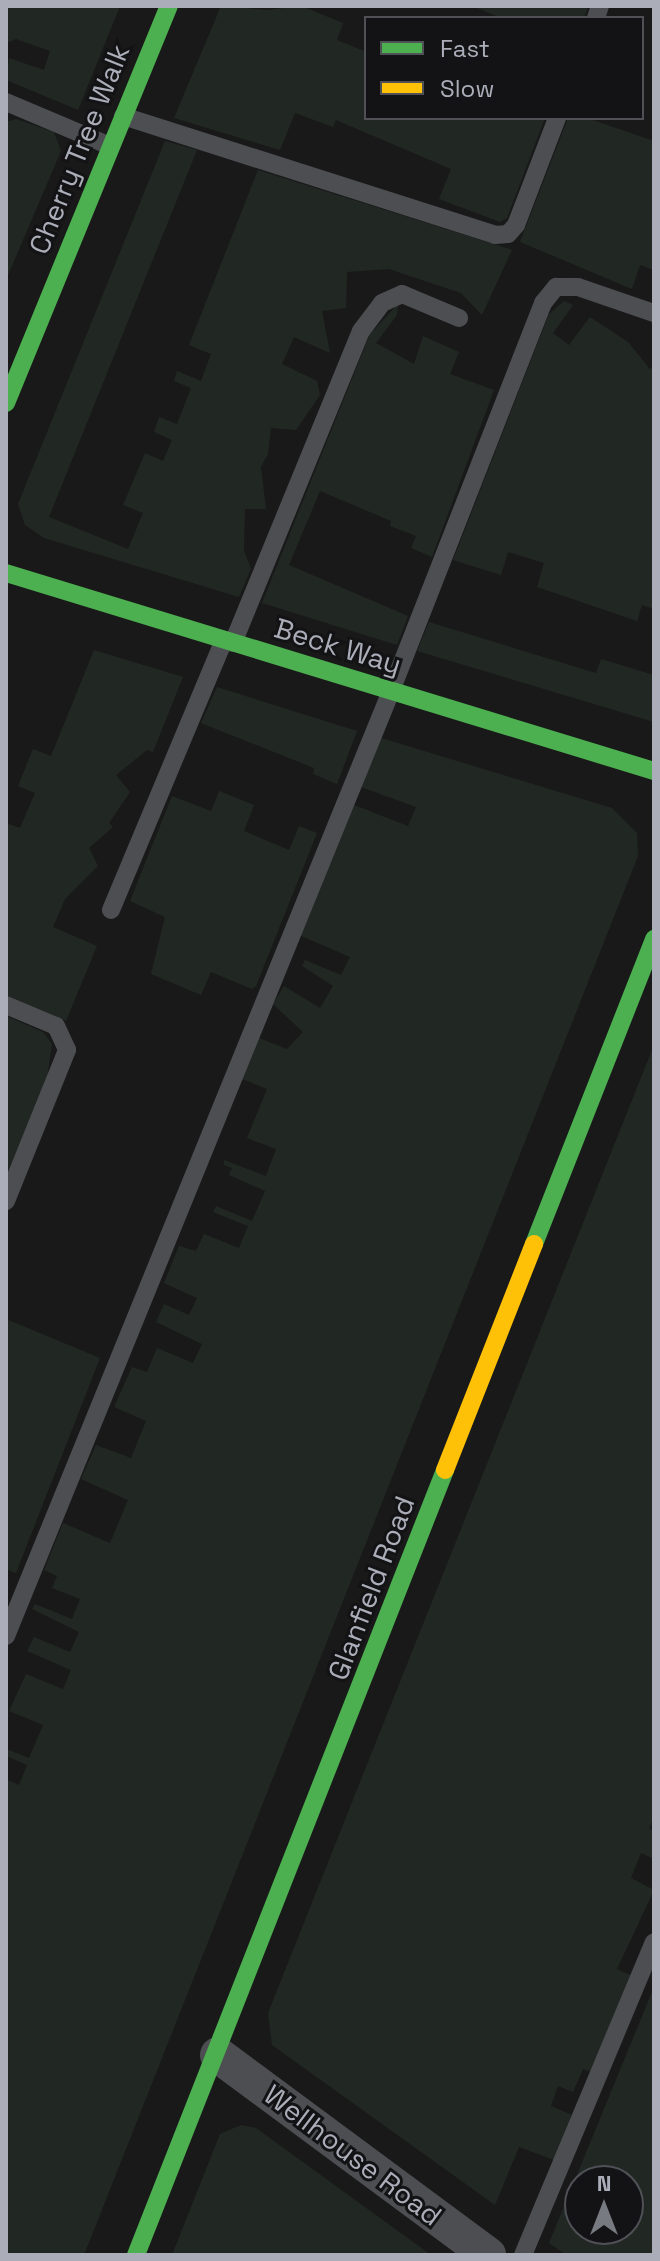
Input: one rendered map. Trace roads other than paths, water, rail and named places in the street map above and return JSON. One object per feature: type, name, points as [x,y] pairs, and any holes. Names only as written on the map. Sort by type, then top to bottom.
[{"type":"street","name":"Cherry Tree Walk","points":[[6,403],[169,6]]},
{"type":"street","name":"Beck Way","points":[[6,573],[654,771]]},
{"type":"street","name":"Glanfield Road","points":[[136,2255],[218,2055],[654,939]]},
{"type":"street","name":"Wellhouse Road","points":[[218,2055],[488,2255]]},
{"type":"lane","points":[[6,102],[110,146]]},
{"type":"lane","points":[[123,116],[495,235],[508,234],[516,225],[556,120]]},
{"type":"lane","points":[[6,1636],[391,691],[543,303],[556,287],[578,287],[654,313]]},
{"type":"lane","points":[[111,910],[361,331],[382,303],[402,294],[459,318]]},
{"type":"lane","points":[[6,1005],[56,1026],[67,1050],[6,1201]]},
{"type":"lane","points":[[523,2255],[654,1942]]}]
